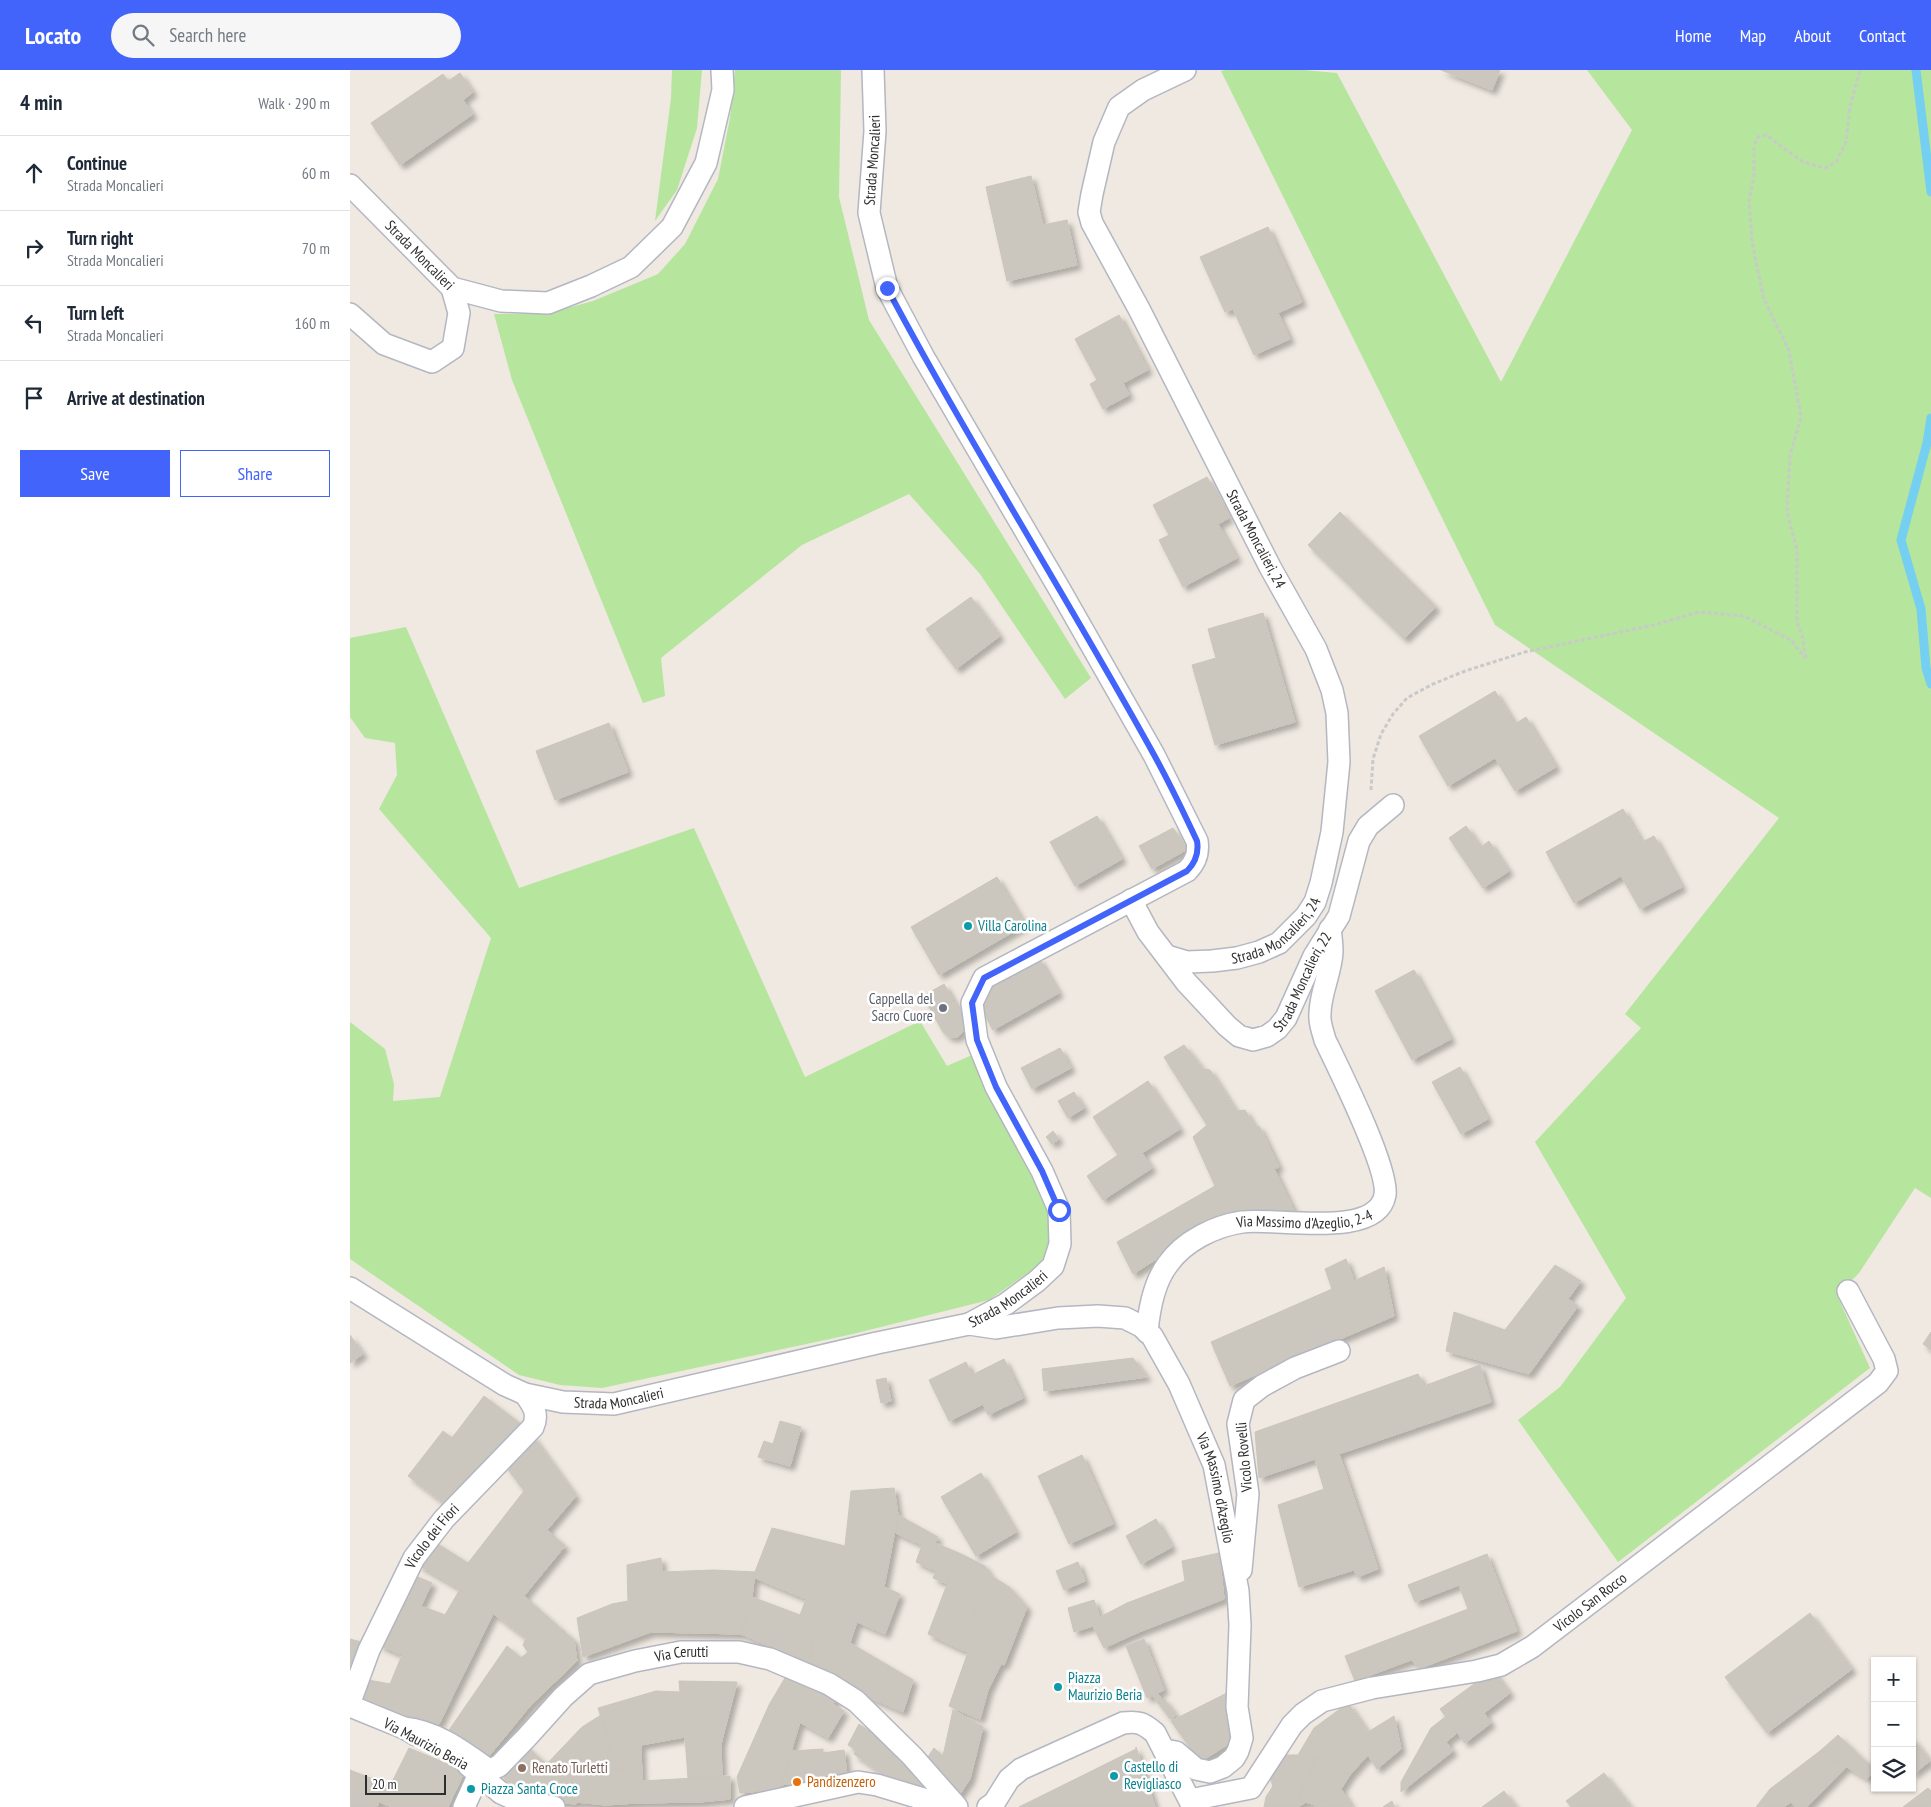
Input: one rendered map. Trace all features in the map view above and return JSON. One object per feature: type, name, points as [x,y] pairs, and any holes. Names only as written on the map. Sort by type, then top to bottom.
[{"type":"street","name":"Strada Moncalieri","points":[[350,185],[452,288],[501,301],[548,303],[591,286],[631,267],[672,227],[706,163],[723,90],[722,70]]},
{"type":"street","name":"Strada Moncalieri","points":[[350,1288],[505,1385],[524,1394],[563,1402],[614,1404],[868,1345],[969,1324],[1006,1304],[1037,1281],[1053,1266],[1060,1244],[1059,1210],[1042,1171],[996,1087],[977,1040],[972,1003],[984,978],[1187,871],[1199,851],[1197,841],[1149,746],[923,356],[887,288],[869,213],[875,131],[873,70]]},
{"type":"street","name":"Strada Moncalieri, 24","points":[[1167,956],[1187,962],[1212,961],[1237,958],[1259,952],[1279,943],[1306,916],[1315,902],[1322,883],[1332,832],[1339,762],[1337,713],[1332,690],[1316,649],[1261,549],[1135,301],[1092,224],[1089,212],[1104,142],[1118,106],[1143,90],[1185,70]]},
{"type":"street","points":[[350,314],[384,344],[432,362],[453,348],[459,313],[452,288]]},
{"type":"street","name":"Strada Moncalieri, 22","points":[[1131,900],[1148,932],[1186,982],[1227,1026],[1239,1036],[1253,1040],[1267,1036],[1277,1029],[1286,1018],[1314,956],[1338,916],[1359,841],[1368,826],[1393,805]]},
{"type":"street","name":"Via Massimo d'Azeglio, 2-4","points":[[1147,1332],[1153,1300],[1166,1265],[1175,1255],[1202,1236],[1242,1222],[1338,1223],[1359,1220],[1369,1217],[1377,1211],[1381,1204],[1385,1195],[1382,1170],[1325,1040],[1320,1024],[1322,998],[1332,952],[1330,929]]},
{"type":"street","name":"Vicolo San Rocco","points":[[1192,1804],[1251,1788],[1292,1725],[1303,1714],[1322,1701],[1372,1688],[1477,1671],[1501,1664],[1532,1648],[1878,1383],[1887,1371],[1884,1359],[1848,1291]]},
{"type":"street","name":"Via Massimo d'Azeglio","points":[[969,1324],[996,1328],[1058,1318],[1098,1316],[1125,1318],[1140,1326],[1152,1336],[1179,1384],[1214,1465],[1238,1591],[1240,1625],[1238,1706],[1242,1738],[1234,1758],[1223,1767],[1210,1772],[1196,1769],[1176,1752],[1162,1744]]},
{"type":"street","name":"Vicolo Rovelli","points":[[1238,1591],[1248,1494],[1238,1424],[1244,1400],[1262,1386],[1295,1368],[1339,1350]]},
{"type":"street","name":"Vicolo dei Fiori","points":[[350,1702],[369,1650],[414,1558],[444,1519],[532,1428],[536,1421],[536,1413],[524,1394]]},
{"type":"street","name":"Via Cerutti","points":[[404,1728],[416,1729],[447,1741],[486,1768],[492,1770],[499,1766],[563,1697],[589,1674],[635,1661],[681,1652],[739,1652],[770,1659],[829,1684],[856,1701],[912,1756],[957,1807]]},
{"type":"street","name":"Via Maurizio Beria","points":[[350,1706],[404,1728],[470,1766],[494,1789],[509,1797],[554,1807]]},
{"type":"street","points":[[988,1807],[994,1803],[1009,1779],[1020,1769],[1123,1723],[1136,1721],[1155,1733],[1192,1804]]},
{"type":"street","points":[[464,1807],[479,1774]]},
{"type":"street","points":[[745,1807],[858,1782],[877,1785],[950,1807]]},
{"type":"path","points":[[1368,826],[1373,759],[1385,727],[1407,698],[1433,684],[1466,671],[1525,652],[1654,625],[1699,612],[1744,616],[1791,640],[1806,658],[1802,635],[1797,622],[1797,550],[1787,512],[1790,456],[1800,417],[1789,350],[1764,300],[1752,242],[1749,201],[1754,175],[1754,146],[1758,137],[1766,135],[1803,162],[1825,168],[1836,162],[1846,142],[1850,106],[1860,70]]},
{"type":"green space","points":[[672,70],[702,70],[697,128],[677,190],[655,221],[671,98]]},
{"type":"green space","points":[[735,70],[841,70],[839,197],[869,320],[1091,678],[1065,699],[980,574],[909,494],[802,545],[661,658],[665,696],[643,703],[512,380],[494,314],[546,314],[593,301],[658,274],[685,244],[718,179],[730,118]]},
{"type":"green space","points":[[1303,70],[1337,73],[1501,382],[1632,130],[1587,70],[1931,70],[1931,1198],[1915,1188],[1859,1273],[1837,1295],[1870,1368],[1618,1562],[1518,1420],[1560,1387],[1626,1298],[1535,1142],[1641,1028],[1625,1014],[1779,818],[1495,625],[1221,71]]},
{"type":"green space","points":[[406,627],[519,888],[694,828],[805,1077],[920,1021],[947,1066],[972,1055],[1051,1211],[1050,1248],[1041,1264],[989,1300],[853,1334],[602,1388],[560,1385],[519,1375],[350,1259],[350,1022],[385,1049],[394,1084],[393,1101],[440,1097],[491,938],[379,809],[397,775],[395,743],[365,738],[350,717],[350,638]]},
{"type":"building","points":[[1441,70],[1500,70],[1492,90]]},
{"type":"building","points":[[460,73],[473,92],[463,100],[473,114],[400,165],[371,123],[443,74],[448,81]]},
{"type":"building","points":[[1031,176],[1043,225],[1067,220],[1077,265],[1007,281],[986,187]]},
{"type":"building","points":[[1268,227],[1302,302],[1278,313],[1290,339],[1254,355],[1233,309],[1225,312],[1200,257]]},
{"type":"building","points":[[1119,315],[1148,370],[1123,383],[1129,395],[1103,409],[1090,384],[1097,380],[1075,339]]},
{"type":"building","points":[[1207,477],[1229,518],[1218,524],[1237,558],[1183,587],[1159,540],[1169,535],[1153,505]]},
{"type":"building","points":[[1340,512],[1436,607],[1404,639],[1308,545]]},
{"type":"building","points":[[971,597],[1000,636],[956,669],[926,629]]},
{"type":"building","points":[[1263,613],[1295,722],[1215,745],[1192,665],[1216,658],[1208,629]]},
{"type":"building","points":[[1495,691],[1515,724],[1526,717],[1556,767],[1515,791],[1495,758],[1448,786],[1419,736]]},
{"type":"building","points":[[609,723],[628,772],[555,800],[536,751]]},
{"type":"building","points":[[1623,809],[1642,842],[1654,836],[1682,887],[1640,909],[1621,876],[1574,903],[1546,852]]},
{"type":"building","points":[[1097,816],[1122,859],[1075,886],[1050,842]]},
{"type":"building","points":[[1466,826],[1481,847],[1489,841],[1509,871],[1483,888],[1449,838]]},
{"type":"building","points":[[1173,828],[1188,849],[1152,869],[1139,846]]},
{"type":"building","name":"Villa Carolina","points":[[997,877],[1025,925],[939,975],[911,927]]},
{"type":"building","points":[[1039,958],[1059,993],[993,1030],[983,1012],[987,987]]},
{"type":"building","points":[[1414,970],[1451,1039],[1412,1060],[1375,991]]},
{"type":"building","name":"Cappella del Sacro Cuore","points":[[944,984],[964,1019],[965,1028],[957,1037],[949,1037],[943,1032],[923,996]]},
{"type":"building","points":[[1184,1045],[1203,1069],[1210,1070],[1236,1111],[1245,1110],[1255,1127],[1259,1126],[1279,1167],[1274,1169],[1297,1217],[1210,1225],[1133,1274],[1117,1242],[1215,1186],[1193,1137],[1207,1125],[1164,1057]]},
{"type":"building","points":[[1060,1048],[1071,1068],[1032,1089],[1021,1068]]},
{"type":"building","points":[[1460,1067],[1488,1119],[1461,1134],[1432,1082]]},
{"type":"building","points":[[1148,1081],[1180,1129],[1142,1153],[1152,1168],[1103,1200],[1087,1176],[1118,1155],[1093,1117]]},
{"type":"building","points":[[1074,1092],[1084,1108],[1068,1118],[1058,1101]]},
{"type":"building","points":[[1053,1131],[1059,1139],[1052,1144],[1046,1137]]},
{"type":"building","points":[[1346,1259],[1354,1281],[1384,1267],[1394,1316],[1230,1386],[1211,1342],[1332,1289],[1325,1269]]},
{"type":"building","points":[[1555,1265],[1581,1281],[1568,1299],[1578,1306],[1529,1374],[1446,1351],[1454,1312],[1505,1330]]},
{"type":"building","points":[[1931,1332],[1931,1350],[1923,1344]]},
{"type":"building","points":[[350,1335],[363,1354],[350,1363]]},
{"type":"building","points":[[1133,1358],[1147,1377],[1044,1391],[1042,1369]]},
{"type":"building","points":[[1004,1359],[1023,1398],[988,1415],[983,1404],[949,1421],[929,1380],[966,1362],[972,1375]]},
{"type":"building","points":[[1480,1365],[1491,1402],[1339,1454],[1378,1569],[1357,1577],[1354,1570],[1299,1587],[1278,1505],[1324,1489],[1315,1459],[1259,1478],[1255,1432],[1418,1374],[1424,1386]]},
{"type":"building","points":[[886,1378],[891,1401],[881,1403],[876,1380]]},
{"type":"building","points":[[484,1396],[521,1424],[486,1469],[480,1465],[448,1506],[408,1476],[443,1431],[452,1438]]},
{"type":"building","points":[[780,1421],[801,1427],[790,1466],[758,1457],[764,1441],[773,1444]]},
{"type":"building","points":[[532,1435],[576,1496],[547,1530],[565,1546],[524,1596],[574,1640],[577,1661],[531,1705],[485,1761],[447,1733],[507,1646],[521,1658],[528,1652],[523,1645],[526,1638],[460,1589],[418,1565],[433,1541],[468,1563],[524,1491],[505,1465]]},
{"type":"building","points":[[1082,1455],[1113,1524],[1069,1544],[1038,1476]]},
{"type":"building","points":[[981,1473],[1016,1532],[976,1556],[941,1497]]},
{"type":"building","points":[[894,1488],[898,1515],[884,1587],[900,1594],[885,1634],[857,1622],[850,1643],[813,1625],[834,1584],[845,1546],[851,1491]]},
{"type":"building","points":[[898,1515],[938,1537],[935,1543],[959,1553],[947,1584],[933,1578],[936,1571],[916,1562],[922,1545],[896,1533]]},
{"type":"building","points":[[1156,1519],[1172,1547],[1141,1564],[1126,1536]]},
{"type":"building","points":[[772,1528],[845,1546],[834,1584],[813,1625],[812,1664],[741,1634],[752,1597],[800,1615],[806,1599],[753,1577]]},
{"type":"building","points":[[959,1553],[985,1566],[990,1575],[960,1649],[928,1634]]},
{"type":"building","points":[[1219,1553],[1224,1599],[1139,1632],[1127,1603],[1185,1581],[1182,1561]]},
{"type":"building","points":[[1487,1554],[1517,1631],[1421,1668],[1411,1660],[1355,1681],[1345,1656],[1468,1609],[1459,1585],[1415,1602],[1408,1585]]},
{"type":"building","points":[[661,1558],[662,1572],[713,1570],[755,1572],[752,1597],[741,1634],[651,1632],[583,1657],[577,1618],[612,1604],[628,1601],[627,1565]]},
{"type":"building","points":[[1078,1562],[1085,1581],[1064,1590],[1056,1571]]},
{"type":"building","points":[[413,1575],[432,1583],[421,1606],[445,1615],[460,1589],[493,1614],[439,1724],[430,1726],[355,1698],[363,1679],[390,1684],[402,1655],[379,1645]]},
{"type":"building","points":[[990,1575],[1009,1587],[1027,1607],[1004,1665],[960,1649]]},
{"type":"building","points":[[1094,1600],[1100,1617],[1093,1626],[1074,1632],[1068,1608]]},
{"type":"building","points":[[1127,1603],[1139,1632],[1104,1648],[1093,1626],[1100,1617]]},
{"type":"building","points":[[1810,1613],[1852,1669],[1767,1733],[1725,1677]]},
{"type":"building","points":[[813,1625],[850,1643],[913,1680],[903,1712],[863,1695],[812,1664]]},
{"type":"building","points":[[350,1639],[365,1643],[350,1680]]},
{"type":"building","points":[[1144,1639],[1164,1690],[1147,1698],[1126,1646]]},
{"type":"building","points":[[968,1652],[1001,1664],[988,1690],[980,1719],[949,1706]]},
{"type":"building","points":[[1493,1670],[1510,1693],[1484,1713],[1491,1723],[1465,1743],[1440,1709]]},
{"type":"building","points":[[786,1676],[805,1687],[808,1682],[836,1699],[833,1704],[844,1711],[828,1738],[769,1705]]},
{"type":"building","points":[[679,1681],[737,1682],[721,1744],[722,1777],[688,1778],[685,1737],[641,1745],[642,1781],[634,1781],[630,1771],[606,1768],[610,1744],[598,1708],[656,1691],[680,1692]]},
{"type":"building","points":[[1227,1693],[1235,1740],[1200,1762],[1171,1721]]},
{"type":"building","points":[[1158,1694],[1176,1715],[1170,1719],[1153,1696]]},
{"type":"building","points":[[1348,1703],[1368,1732],[1394,1716],[1401,1749],[1377,1769],[1368,1755],[1350,1775],[1316,1758],[1311,1769],[1298,1755],[1314,1728]]},
{"type":"building","points":[[769,1705],[800,1722],[781,1785],[779,1789],[740,1793],[737,1777]]},
{"type":"building","points":[[953,1710],[983,1727],[970,1779],[958,1797],[924,1763],[934,1748],[943,1756]]},
{"type":"building","points":[[601,1715],[610,1744],[606,1768],[630,1771],[634,1781],[642,1781],[636,1803],[606,1805],[576,1802],[576,1804],[555,1802],[520,1792],[582,1727]]},
{"type":"building","points":[[1445,1717],[1457,1733],[1446,1742],[1453,1751],[1401,1792],[1401,1782],[1431,1728]]},
{"type":"building","points":[[859,1724],[868,1730],[870,1725],[933,1793],[884,1775],[854,1754],[856,1750],[848,1745]]},
{"type":"building","points":[[1838,1735],[1871,1766],[1871,1774],[1867,1779],[1820,1751]]},
{"type":"building","points":[[1916,1742],[1930,1761],[1916,1772]]},
{"type":"building","name":"Renato Turletti","points":[[524,1744],[546,1764],[520,1792],[498,1773]]},
{"type":"building","name":"Castello di Revigliasco","points":[[1136,1747],[1155,1807],[1019,1807],[1136,1749]]},
{"type":"building","points":[[409,1748],[465,1771],[448,1807],[393,1807],[379,1802],[377,1807],[350,1807],[350,1770],[390,1786]]},
{"type":"building","points":[[823,1749],[823,1753],[844,1750],[847,1775],[781,1785],[791,1751]]},
{"type":"building","points":[[1820,1751],[1846,1767],[1807,1807],[1795,1807],[1791,1802],[1784,1807],[1756,1807],[1770,1789]]},
{"type":"building","points":[[1277,1755],[1298,1755],[1311,1769],[1298,1800],[1306,1802],[1298,1807],[1264,1807],[1266,1797],[1273,1786],[1268,1772]]},
{"type":"building","points":[[1316,1758],[1350,1775],[1341,1789],[1316,1805],[1298,1800]]},
{"type":"building","points":[[1604,1773],[1631,1807],[1571,1807],[1566,1801]]},
{"type":"building","points":[[730,1776],[730,1799],[700,1802],[636,1803],[642,1781]]},
{"type":"building","points":[[1928,1788],[1931,1791],[1931,1807],[1903,1807]]},
{"type":"building","points":[[1341,1789],[1352,1807],[1313,1807],[1316,1805]]},
{"type":"building","points":[[1504,1791],[1516,1807],[1482,1807]]},
{"type":"building","points":[[1392,1801],[1394,1807],[1383,1807]]},
{"type":"waterway","points":[[1916,70],[1931,192]]},
{"type":"waterway","points":[[1931,418],[1927,443],[1901,540],[1921,609],[1926,668],[1931,684]]},
{"type":"place","name":"Villa Carolina","points":[[968,926]]},
{"type":"place","name":"Cappella del Sacro Cuore","points":[[943,1008]]},
{"type":"place","name":"Piazza Maurizio Beria","points":[[1058,1687]]},
{"type":"place","name":"Renato Turletti","points":[[522,1768]]},
{"type":"place","name":"Castello di Revigliasco","points":[[1114,1776]]},
{"type":"place","name":"Pandizenzero","points":[[797,1782]]},
{"type":"place","name":"Piazza Santa Croce","points":[[471,1789]]},
{"type":"route","points":[[887,288],[923,356],[1154,755],[1197,841],[1199,851],[1187,871],[984,978],[976,992],[972,1003],[977,1040],[996,1087],[1042,1171],[1059,1210]]}]
